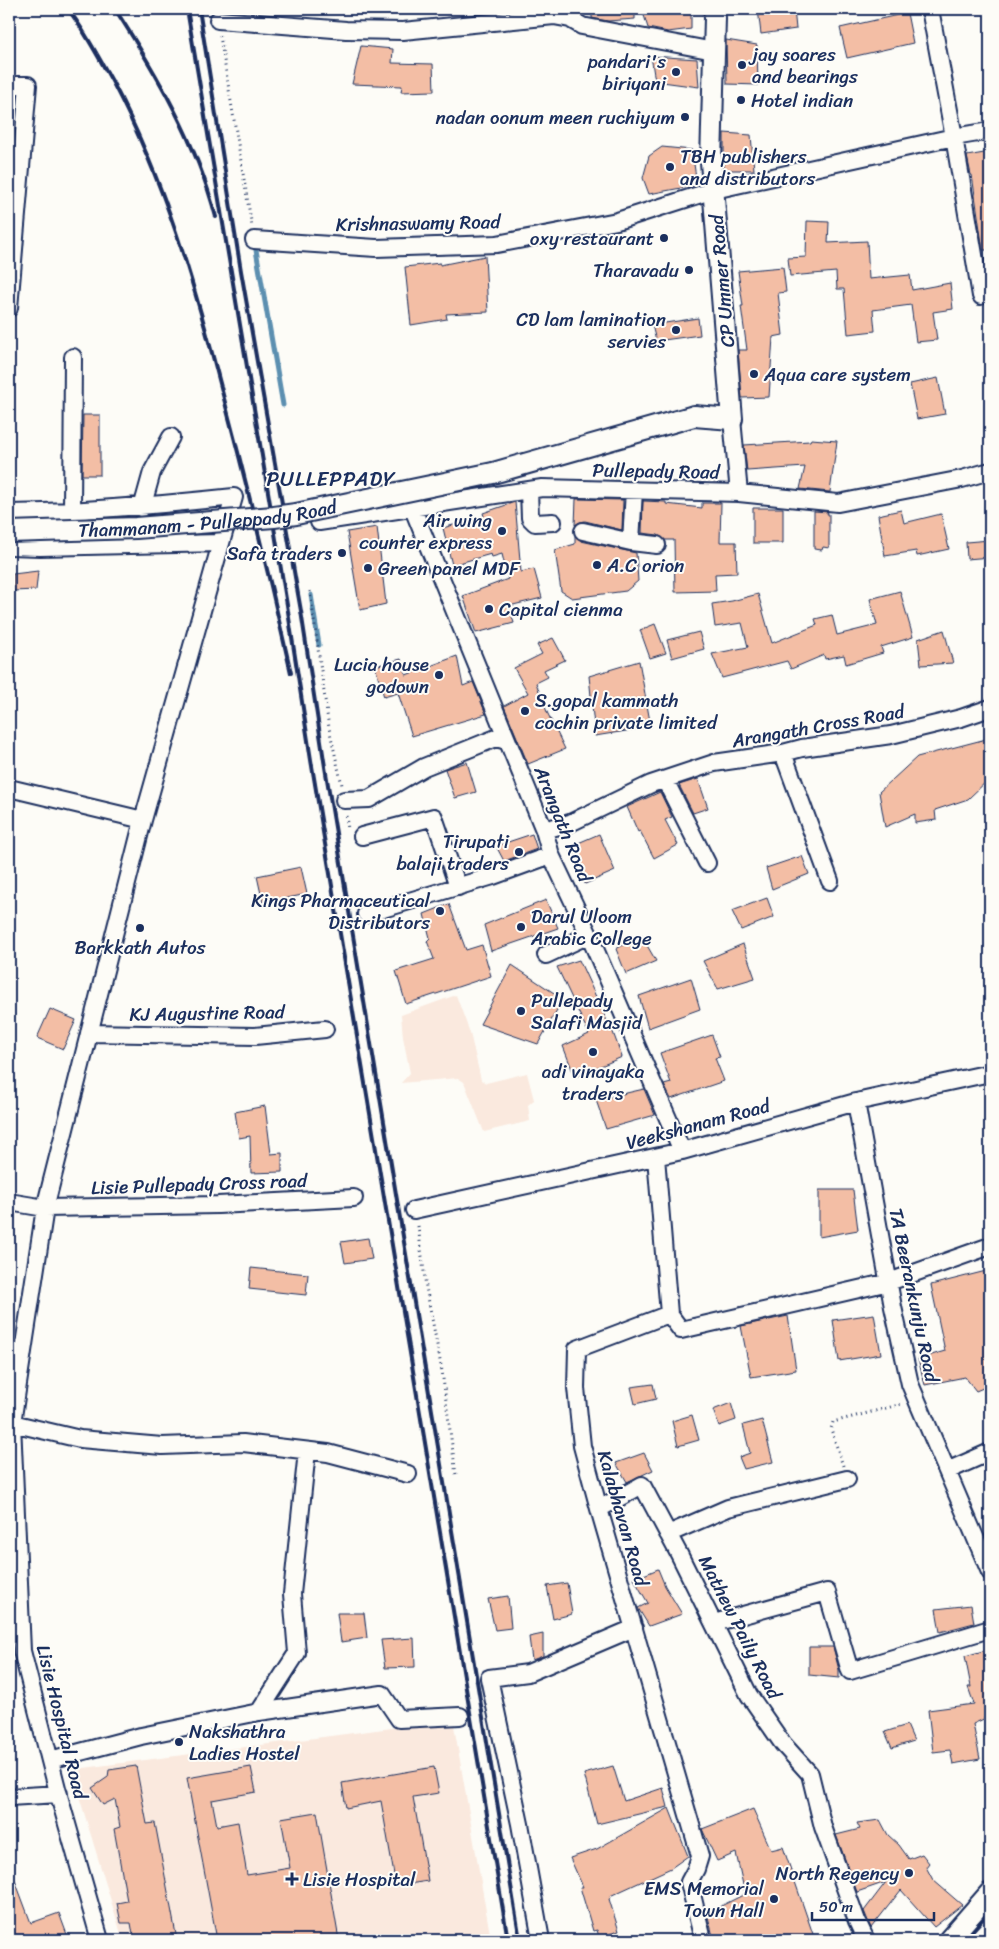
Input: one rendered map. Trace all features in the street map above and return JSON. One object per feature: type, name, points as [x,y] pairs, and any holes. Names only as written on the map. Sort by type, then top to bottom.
[{"type":"main road","name":"CP Ummer Road","points":[[714,9],[711,162],[732,419]]},
{"type":"main road","points":[[694,416],[730,391]]},
{"type":"main road","points":[[694,416],[732,419]]},
{"type":"main road","name":"Thammanam - Pulleppady Road","points":[[9,532],[136,528],[288,515],[494,473],[694,416]]},
{"type":"main road","points":[[949,1940],[990,1893]]},
{"type":"main road","points":[[978,1940],[990,1926]]},
{"type":"street","points":[[930,9],[981,296]]},
{"type":"street","points":[[218,20],[346,30],[383,29],[403,31],[554,16],[570,19],[582,26],[714,51]]},
{"type":"street","points":[[9,85],[28,85],[14,188],[9,308]]},
{"type":"street","name":"Krishnaswamy Road","points":[[254,240],[376,248],[497,244],[617,221],[714,190],[954,137],[990,131]]},
{"type":"street","points":[[72,512],[73,357]]},
{"type":"street","name":"CP Ummer Road","points":[[732,419],[739,493]]},
{"type":"street","points":[[9,513],[142,508],[152,472],[171,437]]},
{"type":"street","name":"Pullepady Road","points":[[319,522],[542,488],[739,493],[838,503],[990,471]]},
{"type":"street","points":[[529,490],[530,518],[534,523],[553,522]]},
{"type":"street","points":[[631,542],[634,490]]},
{"type":"street","name":"Lisie Hospital Road","points":[[100,1940],[59,1794],[22,1651],[12,1501],[11,1423],[45,1208],[143,820],[234,497],[142,508]]},
{"type":"street","name":"Arangath Road","points":[[413,509],[544,830],[551,855],[589,935],[682,1151]]},
{"type":"street","points":[[583,531],[631,542],[657,545]]},
{"type":"street","points":[[9,546],[221,543]]},
{"type":"street","name":"Arangath Cross Road","points":[[544,830],[570,824],[651,784],[714,764],[783,753],[802,748],[891,735],[961,718],[990,708]]},
{"type":"street","points":[[344,800],[369,799],[397,781],[434,762],[496,738],[507,741]]},
{"type":"street","points":[[783,753],[830,881]]},
{"type":"street","points":[[665,780],[707,863]]},
{"type":"street","points":[[9,788],[143,820]]},
{"type":"street","points":[[362,836],[434,817],[458,886]]},
{"type":"street","points":[[366,914],[493,876],[551,855]]},
{"type":"street","points":[[546,955],[589,935]]},
{"type":"street","name":"KJ Augustine Road","points":[[89,1033],[255,1036],[325,1029]]},
{"type":"street","name":"Veekshanam Road","points":[[414,1210],[682,1151],[856,1102],[990,1073]]},
{"type":"street","name":"TA Beerankunju Road","points":[[856,1102],[910,1384],[990,1572]]},
{"type":"street","points":[[656,1157],[669,1314],[681,1330],[889,1282],[990,1246]]},
{"type":"street","name":"Lisie Pullepady Cross road","points":[[9,1202],[45,1208],[218,1205],[354,1198]]},
{"type":"street","name":"Kalabhavan Road","points":[[669,1314],[577,1349],[576,1388],[582,1446],[598,1509],[700,1856],[689,1882],[703,1940]]},
{"type":"street","points":[[11,1423],[89,1440],[162,1446],[243,1443],[328,1453],[408,1474]]},
{"type":"street","points":[[259,1712],[297,1653],[292,1594],[306,1451]]},
{"type":"street","points":[[947,1471],[990,1452]]},
{"type":"street","points":[[668,1534],[728,1508],[847,1479]]},
{"type":"street","name":"Mathew Paily Road","points":[[598,1509],[642,1485],[714,1622],[749,1695],[783,1744],[810,1774],[823,1827],[857,1922],[866,1940]]},
{"type":"street","points":[[714,1622],[827,1592],[850,1671],[990,1629]]},
{"type":"street","points":[[541,1940],[520,1824],[489,1678],[528,1673],[634,1628]]},
{"type":"street","points":[[50,1760],[141,1736],[259,1712],[382,1694],[399,1719],[460,1716]]},
{"type":"street","points":[[9,1797],[59,1794]]},
{"type":"path","points":[[218,20],[254,240]]},
{"type":"path","points":[[310,591],[329,728],[344,800]]},
{"type":"path","points":[[414,1210],[442,1372],[456,1475]]},
{"type":"path","points":[[847,1479],[831,1429],[833,1422],[917,1400]]},
{"type":"shaded area","points":[[456,995],[470,1033],[481,1080],[486,1083],[527,1073],[534,1100],[528,1105],[530,1121],[484,1132],[464,1082],[458,1078],[401,1083],[410,1073],[401,1015]]},
{"type":"shaded area","name":"Lisie Hospital","points":[[453,1720],[491,1940],[123,1940],[78,1793],[76,1769]]},
{"type":"building","points":[[592,9],[635,9],[635,19],[608,21],[592,18]]},
{"type":"building","points":[[642,9],[691,9],[691,29],[668,32],[648,28]]},
{"type":"building","points":[[758,9],[794,9],[796,29],[761,34]]},
{"type":"building","points":[[907,13],[913,43],[847,58],[840,28]]},
{"type":"building","name":"jay soares and bearings","points":[[726,40],[757,45],[758,85],[727,84]]},
{"type":"building","points":[[361,46],[393,49],[392,63],[433,64],[434,91],[401,92],[402,86],[352,84]]},
{"type":"building","points":[[651,56],[697,59],[699,87],[655,81]]},
{"type":"building","points":[[724,133],[751,135],[754,170],[724,170]]},
{"type":"building","name":"TBH publishers and distributors","points":[[662,147],[692,150],[697,185],[649,194],[643,178],[649,156]]},
{"type":"building","points":[[990,152],[990,250],[983,250],[972,175],[967,156]]},
{"type":"building","points":[[807,221],[829,222],[828,243],[867,241],[869,279],[910,275],[912,290],[950,283],[953,309],[933,312],[937,340],[916,342],[911,305],[873,310],[875,331],[848,334],[844,289],[837,289],[836,272],[790,276],[788,258],[806,257]]},
{"type":"building","points":[[485,256],[488,312],[446,314],[447,319],[411,325],[405,267],[440,263],[440,265]]},
{"type":"building","points":[[783,267],[786,292],[778,293],[783,335],[773,337],[769,397],[742,398],[738,350],[747,350],[738,271]]},
{"type":"building","name":"CD lam lamination servies","points":[[698,318],[700,335],[656,341],[652,325]]},
{"type":"building","points":[[938,378],[945,414],[917,419],[910,384]]},
{"type":"building","points":[[83,415],[100,415],[100,475],[82,475]]},
{"type":"building","points":[[811,439],[837,441],[830,492],[800,489],[805,467],[747,471],[744,445],[810,441]]},
{"type":"building","points":[[576,499],[623,500],[622,530],[585,521],[575,525]]},
{"type":"building","points":[[643,501],[666,502],[666,504],[702,508],[702,503],[721,503],[720,542],[736,542],[737,573],[715,574],[716,591],[675,592],[674,540],[665,540],[658,535],[642,533]]},
{"type":"building","points":[[515,502],[521,572],[534,569],[542,598],[509,606],[514,623],[476,633],[463,596],[508,579],[502,554],[492,557],[491,554],[452,565],[443,528],[484,516],[483,513]]},
{"type":"building","points":[[753,508],[783,508],[783,543],[753,543]]},
{"type":"building","points":[[901,510],[904,523],[941,514],[949,549],[917,556],[916,551],[885,556],[878,515]]},
{"type":"building","points":[[814,511],[828,512],[827,514],[829,514],[829,548],[823,547],[822,550],[814,549]]},
{"type":"building","name":"Green panel MDF","points":[[377,527],[386,604],[360,610],[347,532]]},
{"type":"building","name":"A.C orion","points":[[575,536],[581,541],[636,553],[638,581],[626,591],[572,598],[561,591],[555,550],[575,544]]},
{"type":"building","points":[[990,540],[990,557],[967,559],[966,542]]},
{"type":"building","points":[[38,571],[36,590],[13,591],[13,574]]},
{"type":"building","points":[[900,591],[913,637],[881,647],[883,653],[846,664],[844,655],[825,659],[824,655],[791,669],[787,661],[722,678],[712,654],[748,647],[742,623],[715,627],[712,604],[758,594],[772,643],[817,625],[815,619],[832,615],[837,635],[877,625],[870,599]]},
{"type":"building","points":[[655,624],[666,653],[650,658],[640,630]]},
{"type":"building","points":[[944,630],[953,663],[921,665],[918,639]]},
{"type":"building","points":[[699,632],[704,649],[672,658],[667,640]]},
{"type":"building","points":[[553,638],[565,660],[544,670],[548,677],[536,683],[547,712],[565,749],[528,764],[504,706],[528,693],[514,668],[542,654],[537,645]]},
{"type":"building","points":[[457,656],[463,686],[473,682],[486,714],[412,736],[398,693],[384,697],[375,666],[401,659],[406,675]]},
{"type":"building","points":[[639,661],[651,727],[595,736],[589,676]]},
{"type":"building","points":[[990,738],[990,778],[968,799],[935,810],[936,820],[915,823],[915,814],[885,827],[879,792],[917,757]]},
{"type":"building","points":[[467,762],[476,792],[455,798],[445,769]]},
{"type":"building","points":[[698,779],[708,808],[693,813],[679,785]]},
{"type":"building","points":[[660,792],[672,817],[665,820],[678,845],[654,858],[640,831],[638,832],[627,807]]},
{"type":"building","name":"Tirupati balaji traders","points":[[532,834],[537,849],[504,861],[496,846]]},
{"type":"building","points":[[599,834],[615,871],[585,884],[569,847]]},
{"type":"building","points":[[802,856],[809,874],[772,889],[766,868]]},
{"type":"building","points":[[301,867],[307,894],[263,903],[257,876]]},
{"type":"building","points":[[767,898],[774,917],[741,930],[732,911]]},
{"type":"building","name":"Darul Uloom Arabic College","points":[[546,900],[558,928],[491,951],[484,925]]},
{"type":"building","points":[[449,904],[466,950],[482,945],[491,976],[406,1004],[396,971],[434,959],[427,941],[430,938],[424,914]]},
{"type":"building","points":[[641,935],[656,961],[626,974],[616,949]]},
{"type":"building","points":[[743,944],[755,978],[718,989],[703,961]]},
{"type":"building","points":[[579,960],[610,1024],[622,1057],[575,1077],[563,1046],[589,1034],[557,967]]},
{"type":"building","name":"Pullepady Salafi Masjid","points":[[512,965],[563,999],[538,1044],[480,1024]]},
{"type":"building","points":[[691,978],[700,1009],[648,1028],[639,996]]},
{"type":"building","points":[[50,1009],[76,1020],[63,1049],[37,1038]]},
{"type":"building","points":[[712,1035],[720,1057],[715,1058],[724,1081],[671,1099],[664,1085],[671,1083],[660,1053]]},
{"type":"building","points":[[644,1089],[655,1115],[606,1129],[596,1100]]},
{"type":"building","points":[[265,1106],[271,1154],[282,1153],[282,1172],[251,1173],[250,1136],[239,1138],[235,1112]]},
{"type":"building","points":[[819,1190],[853,1190],[858,1230],[819,1237]]},
{"type":"building","points":[[368,1238],[372,1259],[345,1263],[341,1242]]},
{"type":"building","points":[[251,1268],[308,1274],[306,1295],[249,1289]]},
{"type":"building","points":[[990,1270],[990,1385],[976,1391],[965,1377],[925,1385],[918,1359],[945,1351],[931,1285]]},
{"type":"building","points":[[874,1314],[881,1354],[839,1361],[833,1320]]},
{"type":"building","points":[[788,1316],[796,1370],[751,1377],[741,1326]]},
{"type":"building","points":[[653,1384],[656,1399],[635,1404],[631,1387]]},
{"type":"building","points":[[731,1403],[736,1420],[719,1426],[713,1410]]},
{"type":"building","points":[[692,1415],[699,1440],[678,1446],[672,1421]]},
{"type":"building","points":[[762,1420],[773,1462],[744,1469],[739,1457],[750,1453],[743,1425]]},
{"type":"building","points":[[644,1453],[653,1470],[627,1482],[616,1463]]},
{"type":"building","points":[[658,1569],[665,1586],[682,1614],[649,1626],[638,1608],[648,1603],[634,1579]]},
{"type":"building","points":[[567,1583],[572,1614],[553,1619],[547,1586]]},
{"type":"building","points":[[508,1596],[511,1628],[495,1630],[488,1599]]},
{"type":"building","points":[[971,1605],[974,1623],[940,1632],[936,1609]]},
{"type":"building","points":[[337,1613],[364,1613],[367,1638],[341,1642]]},
{"type":"building","points":[[543,1634],[543,1656],[532,1660],[529,1637]]},
{"type":"building","points":[[414,1638],[415,1667],[385,1668],[381,1640]]},
{"type":"building","points":[[809,1647],[833,1647],[839,1670],[839,1678],[809,1675]]},
{"type":"building","points":[[990,1649],[990,1716],[973,1724],[980,1759],[953,1764],[950,1750],[933,1752],[928,1710],[974,1704],[968,1687],[971,1687],[965,1656]]},
{"type":"building","points":[[907,1725],[914,1741],[892,1748],[885,1732]]},
{"type":"building","points":[[136,1766],[147,1824],[155,1823],[177,1940],[134,1940],[131,1923],[121,1923],[117,1903],[127,1901],[114,1829],[120,1827],[115,1799],[103,1805],[92,1788],[108,1777],[109,1770]]},
{"type":"building","points":[[613,1766],[624,1801],[663,1788],[668,1807],[597,1824],[584,1774]]},
{"type":"building","points":[[251,1767],[256,1792],[212,1800],[217,1826],[238,1822],[247,1875],[290,1868],[281,1818],[317,1812],[339,1940],[217,1940],[187,1778]]},
{"type":"building","points":[[434,1767],[439,1793],[413,1797],[428,1881],[396,1886],[381,1801],[346,1808],[342,1783]]},
{"type":"building","points":[[669,1808],[688,1856],[671,1868],[610,1896],[611,1898],[609,1899],[619,1931],[599,1937],[597,1930],[593,1931],[580,1887],[583,1887],[570,1858],[597,1849]]},
{"type":"building","points":[[753,1809],[771,1850],[783,1847],[815,1940],[714,1940],[707,1913],[745,1894],[736,1853],[717,1861],[702,1829]]},
{"type":"building","points":[[880,1820],[888,1835],[899,1845],[909,1859],[922,1854],[929,1863],[926,1867],[933,1880],[962,1905],[934,1927],[901,1890],[871,1928],[864,1911],[886,1882],[857,1892],[836,1835],[860,1829],[857,1823]]},
{"type":"building","points":[[9,1867],[31,1923],[59,1913],[69,1940],[9,1940]]},
{"type":"waterway","points":[[256,250],[283,405]]},
{"type":"waterway","points":[[311,595],[319,645]]},
{"type":"railway","points":[[68,9],[97,54],[131,120],[163,195],[189,272],[258,532],[291,673]]},
{"type":"railway","points":[[115,9],[146,58],[174,109],[198,162],[216,217]]},
{"type":"railway","points":[[187,9],[508,1940]]},
{"type":"railway","points":[[199,9],[241,271],[301,611],[325,767],[520,1940]]},
{"type":"railway","points":[[964,1940],[990,1911]]},
{"type":"place","name":"jay soares and bearings","points":[[742,65]]},
{"type":"place","name":"pandari's biriyani","points":[[676,72]]},
{"type":"place","name":"Hotel indian","points":[[741,100]]},
{"type":"place","name":"nadan oonum meen ruchiyum","points":[[685,117]]},
{"type":"place","name":"TBH publishers and distributors","points":[[670,167]]},
{"type":"place","name":"oxy restaurant","points":[[664,238]]},
{"type":"place","name":"Tharavadu","points":[[689,270]]},
{"type":"place","name":"CD lam lamination servies","points":[[676,330]]},
{"type":"place","name":"Aqua care system","points":[[754,374]]},
{"type":"place","name":"Air wing counter express","points":[[502,531]]},
{"type":"place","name":"Safa traders","points":[[342,553]]},
{"type":"place","name":"A.C orion","points":[[597,565]]},
{"type":"place","name":"Green panel MDF","points":[[368,568]]},
{"type":"place","name":"Capital cienma","points":[[489,609]]},
{"type":"place","name":"Lucia house godown","points":[[439,675]]},
{"type":"place","name":"S.gopal kammath cochin private limited","points":[[525,711]]},
{"type":"place","name":"Tirupati balaji traders","points":[[519,852]]},
{"type":"place","name":"Kings Pharmaceutical Distributors","points":[[440,911]]},
{"type":"place","name":"Darul Uloom Arabic College","points":[[521,927]]},
{"type":"place","name":"Barkkath Autos","points":[[140,928]]},
{"type":"place","name":"Pullepady Salafi Masjid","points":[[521,1011]]},
{"type":"place","name":"adi vinayaka traders","points":[[593,1052]]},
{"type":"place","name":"Nakshathra Ladies Hostel","points":[[179,1742]]},
{"type":"place","name":"North Regency","points":[[909,1873]]},
{"type":"place","name":"Lisie Hospital","points":[[292,1879]]},
{"type":"place","name":"EMS Memorial Town Hall","points":[[774,1899]]},
{"type":"district","name":"PULLEPPADY","points":[[331,479]]}]
